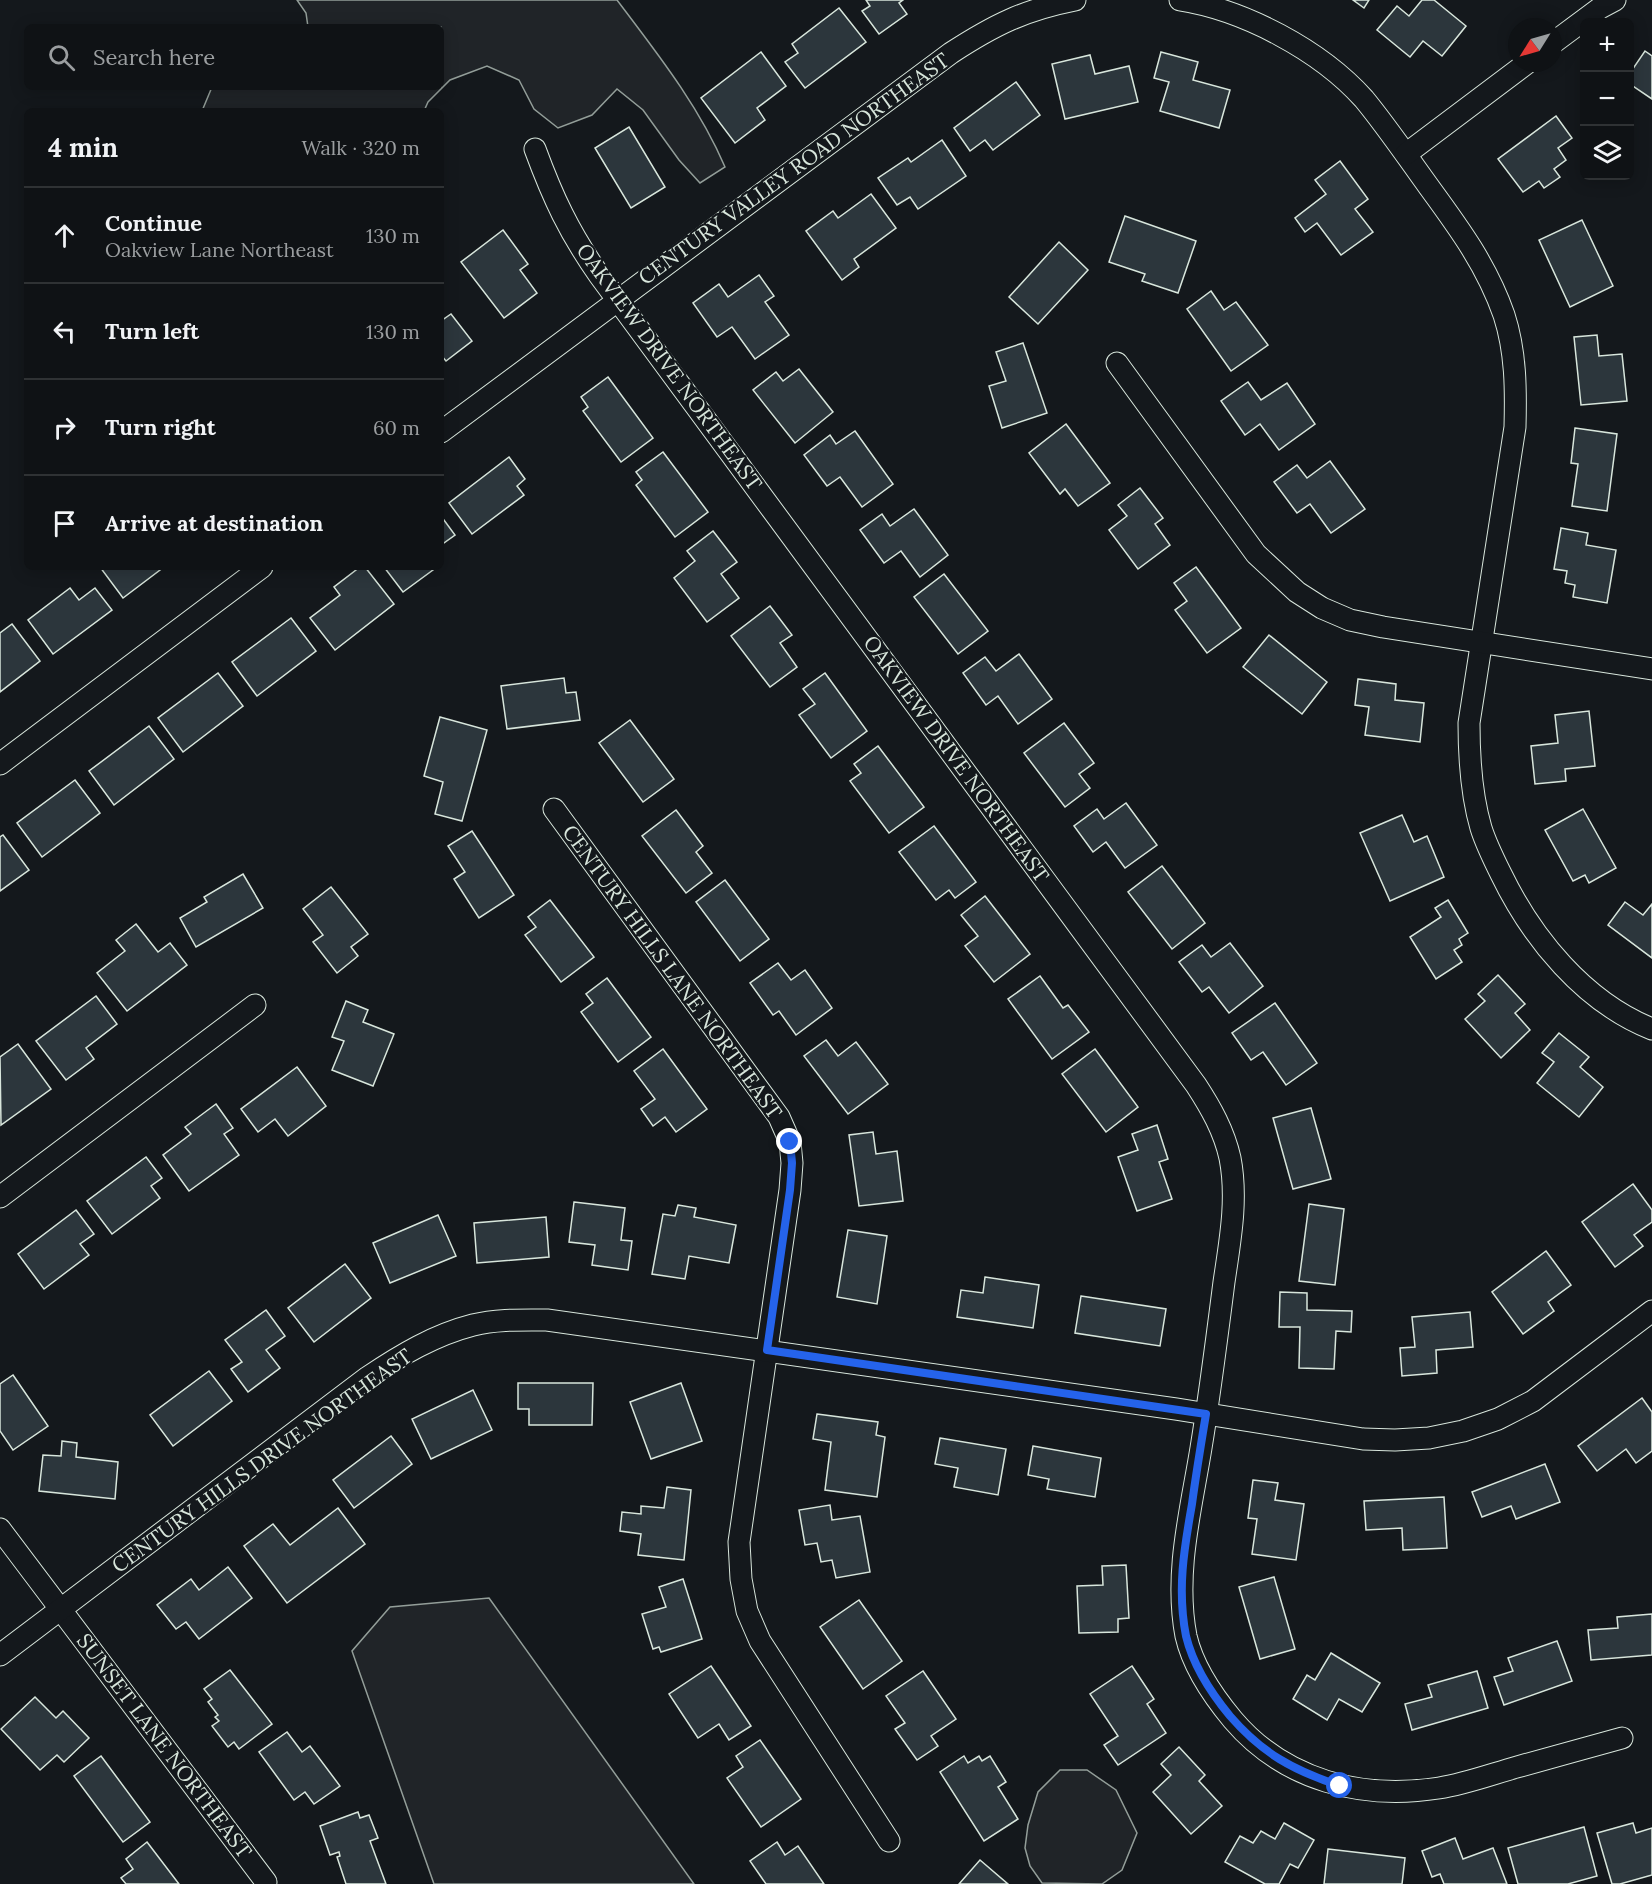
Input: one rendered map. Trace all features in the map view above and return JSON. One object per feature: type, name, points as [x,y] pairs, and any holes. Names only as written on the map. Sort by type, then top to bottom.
[{"type":"street","name":"CENTURY VALLEY ROAD NORTHEAST","points":[[444,430],[951,53],[1010,18],[1045,6],[1075,0]]},
{"type":"street","points":[[1179,0],[1204,4],[1237,14],[1272,30],[1305,50],[1336,74],[1363,99],[1406,154],[1472,247],[1493,285],[1512,345],[1516,388],[1515,427],[1470,723],[1469,754],[1481,829],[1512,896],[1526,920],[1553,955],[1614,1009],[1652,1029]]},
{"type":"street","points":[[1562,37],[1600,8],[1615,0]]},
{"type":"street","points":[[1406,154],[1515,72]]},
{"type":"street","name":"OAKVIEW DRIVE NORTHEAST","points":[[536,149],[550,190],[577,244],[1182,1065],[1212,1110],[1223,1135],[1229,1157],[1233,1180],[1233,1202],[1206,1414],[1182,1565],[1182,1602],[1187,1638],[1201,1676],[1222,1707],[1247,1736],[1279,1760],[1308,1776],[1340,1786],[1373,1791],[1405,1792],[1441,1788],[1622,1738]]},
{"type":"street","points":[[1117,363],[1256,554],[1297,592],[1323,608],[1350,620],[1652,669]]},
{"type":"street","points":[[0,764],[258,570]]},
{"type":"street","name":"CENTURY HILLS LANE NORTHEAST","points":[[554,809],[779,1117],[790,1142],[792,1163],[790,1190],[740,1542],[741,1579],[747,1611],[760,1641],[889,1841]]},
{"type":"street","points":[[0,1197],[255,1005]]},
{"type":"street","name":"CENTURY HILLS DRIVE NORTHEAST","points":[[0,1655],[368,1377],[416,1347],[474,1325],[547,1320],[1206,1414],[1363,1439],[1395,1440],[1429,1438],[1463,1431],[1498,1419],[1533,1401],[1652,1311]]},
{"type":"street","name":"SUNSET LANE NORTHEAST","points":[[0,1529],[266,1882]]},
{"type":"shaded area","points":[[297,0],[617,0],[690,101],[715,144],[725,167],[700,183],[679,160],[643,110],[617,89],[592,115],[558,128],[534,109],[519,80],[487,66],[450,80],[444,86],[444,24],[308,24],[306,13]]},
{"type":"shaded area","points":[[211,90],[440,90],[425,108],[203,108]]},
{"type":"shaded area","points":[[489,1598],[694,1884],[434,1884],[352,1651],[390,1607]]},
{"type":"shaded area","points":[[1060,1770],[1087,1770],[1116,1790],[1137,1833],[1122,1870],[1102,1884],[1042,1883],[1030,1866],[1025,1848],[1028,1825],[1038,1792]]},
{"type":"building","points":[[866,0],[903,0],[899,3],[907,14],[879,34],[862,11],[870,6]]},
{"type":"building","points":[[1353,0],[1369,0],[1364,8]]},
{"type":"building","points":[[1422,0],[1434,0],[1466,26],[1442,56],[1423,41],[1410,57],[1377,30],[1397,6],[1409,16]]},
{"type":"building","points":[[839,8],[866,42],[805,88],[785,62],[798,53],[792,44]]},
{"type":"building","points":[[1645,51],[1652,56],[1652,99],[1634,87],[1634,67]]},
{"type":"building","points":[[761,52],[786,86],[757,108],[765,120],[735,143],[701,98]]},
{"type":"building","points":[[1161,52],[1198,62],[1193,80],[1230,90],[1219,128],[1160,111],[1169,82],[1154,78]]},
{"type":"building","points":[[1090,55],[1095,74],[1129,66],[1138,102],[1065,119],[1052,64]]},
{"type":"building","points":[[1016,82],[1040,115],[993,150],[985,140],[970,151],[954,128]]},
{"type":"building","points":[[1556,116],[1572,138],[1558,148],[1566,160],[1554,169],[1560,177],[1544,188],[1539,181],[1523,192],[1498,159]]},
{"type":"building","points":[[629,127],[665,187],[631,208],[595,148]]},
{"type":"building","points":[[942,140],[966,176],[918,209],[910,197],[897,205],[878,178],[908,158],[911,162]]},
{"type":"building","points":[[1340,161],[1368,199],[1355,209],[1373,232],[1341,255],[1317,223],[1305,232],[1295,218],[1326,194],[1315,180]]},
{"type":"building","points":[[871,194],[896,228],[854,259],[859,267],[842,280],[806,231],[833,211],[838,218]]},
{"type":"building","points":[[1125,216],[1196,241],[1178,293],[1142,281],[1145,274],[1109,262]]},
{"type":"building","points":[[1582,220],[1613,286],[1570,307],[1539,240]]},
{"type":"building","points":[[503,230],[528,264],[520,270],[537,293],[504,318],[461,262]]},
{"type":"building","points":[[1059,242],[1088,270],[1038,324],[1009,297]]},
{"type":"building","points":[[759,275],[774,296],[765,302],[789,335],[755,359],[732,327],[717,337],[693,303],[719,284],[728,297]]},
{"type":"building","points":[[1211,291],[1224,310],[1236,302],[1268,345],[1231,371],[1187,309]]},
{"type":"building","points":[[451,314],[472,341],[446,361],[444,359],[444,319]]},
{"type":"building","points":[[1597,335],[1599,356],[1622,354],[1627,401],[1581,405],[1574,337]]},
{"type":"building","points":[[1023,343],[1047,413],[1002,428],[989,386],[1006,381],[996,352]]},
{"type":"building","points":[[799,369],[833,412],[795,443],[753,390],[776,372],[783,381]]},
{"type":"building","points":[[608,377],[653,438],[621,462],[583,411],[588,407],[581,397]]},
{"type":"building","points":[[1248,382],[1261,400],[1287,383],[1315,424],[1279,450],[1260,424],[1245,435],[1221,401]]},
{"type":"building","points":[[1066,424],[1110,483],[1078,506],[1065,489],[1060,494],[1029,453]]},
{"type":"building","points":[[1575,428],[1617,434],[1607,511],[1572,506],[1578,464],[1571,463]]},
{"type":"building","points":[[855,431],[893,484],[862,507],[840,477],[827,486],[804,455],[830,435],[836,444]]},
{"type":"building","points":[[663,452],[708,512],[675,537],[636,485],[642,480],[636,472]]},
{"type":"building","points":[[509,457],[525,479],[517,486],[524,495],[472,534],[449,503]]},
{"type":"building","points":[[1330,461],[1365,509],[1331,533],[1310,504],[1297,513],[1274,482],[1297,465],[1307,478]]},
{"type":"building","points":[[1140,488],[1163,518],[1155,524],[1170,545],[1138,569],[1109,530],[1127,516],[1118,505]]},
{"type":"building","points":[[914,509],[948,555],[920,577],[901,551],[884,563],[860,530],[882,514],[890,526]]},
{"type":"building","points":[[444,520],[455,535],[444,543]]},
{"type":"building","points":[[1561,528],[1588,533],[1586,545],[1616,550],[1607,603],[1573,597],[1575,585],[1565,583],[1567,571],[1554,569]]},
{"type":"building","points":[[713,531],[737,562],[721,574],[739,598],[707,622],[674,578],[695,561],[687,551]]},
{"type":"building","points":[[1196,567],[1241,628],[1207,653],[1175,610],[1187,601],[1174,583]]},
{"type":"building","points":[[102,570],[160,570],[123,598]]},
{"type":"building","points":[[356,570],[367,570],[394,604],[335,650],[310,618],[340,595],[334,587]]},
{"type":"building","points":[[386,570],[433,570],[403,592]]},
{"type":"building","points":[[944,574],[988,631],[958,654],[914,597]]},
{"type":"building","points":[[70,588],[79,600],[95,588],[112,610],[53,654],[28,620]]},
{"type":"building","points":[[770,606],[792,635],[780,643],[797,667],[770,687],[731,636]]},
{"type":"building","points":[[291,618],[316,651],[257,696],[232,662]]},
{"type":"building","points":[[12,624],[40,661],[0,692],[0,633]]},
{"type":"building","points":[[1269,635],[1327,682],[1302,714],[1243,667]]},
{"type":"building","points":[[1019,654],[1052,699],[1018,724],[998,696],[986,705],[963,673],[985,657],[996,671]]},
{"type":"building","points":[[218,673],[243,706],[183,752],[158,718]]},
{"type":"building","points":[[825,673],[867,731],[831,758],[799,715],[815,704],[803,689]]},
{"type":"building","points":[[564,678],[566,693],[576,692],[580,720],[507,729],[501,686]]},
{"type":"building","points":[[1358,679],[1396,684],[1395,700],[1424,703],[1420,742],[1365,735],[1369,707],[1355,705]]},
{"type":"building","points":[[1589,711],[1595,766],[1565,769],[1566,781],[1535,784],[1531,746],[1558,743],[1555,715]]},
{"type":"building","points":[[440,717],[487,730],[462,821],[435,814],[443,782],[424,776]]},
{"type":"building","points":[[630,720],[674,779],[643,802],[599,743]]},
{"type":"building","points":[[1064,723],[1094,763],[1079,774],[1090,788],[1065,807],[1024,753]]},
{"type":"building","points":[[149,726],[174,759],[114,805],[89,771]]},
{"type":"building","points":[[878,746],[924,807],[889,833],[850,781],[861,773],[854,764]]},
{"type":"building","points":[[75,780],[100,813],[42,857],[17,823]]},
{"type":"building","points":[[1126,803],[1157,845],[1125,868],[1106,842],[1093,852],[1074,826],[1097,809],[1104,819]]},
{"type":"building","points":[[1583,809],[1616,868],[1589,883],[1585,875],[1573,881],[1545,830]]},
{"type":"building","points":[[676,810],[703,846],[696,852],[712,873],[686,893],[642,836]]},
{"type":"building","points":[[1402,815],[1414,842],[1427,836],[1444,877],[1390,901],[1360,833]]},
{"type":"building","points":[[934,826],[976,882],[955,898],[949,890],[936,900],[899,852]]},
{"type":"building","points":[[472,831],[514,895],[479,918],[454,879],[465,872],[448,846]]},
{"type":"building","points":[[3,835],[29,870],[0,891],[0,837]]},
{"type":"building","points":[[1162,866],[1205,923],[1172,949],[1128,892]]},
{"type":"building","points":[[243,874],[263,908],[196,947],[180,918],[207,902],[204,897]]},
{"type":"building","points":[[725,880],[769,939],[740,961],[696,902]]},
{"type":"building","points":[[331,887],[368,934],[351,947],[358,956],[337,973],[313,942],[323,935],[303,909]]},
{"type":"building","points":[[985,896],[1030,954],[994,982],[965,946],[978,936],[961,915]]},
{"type":"building","points":[[550,900],[594,957],[561,982],[525,935],[536,927],[528,917]]},
{"type":"building","points":[[1448,900],[1468,933],[1459,939],[1462,945],[1454,950],[1462,962],[1436,979],[1410,937],[1441,917],[1435,908]]},
{"type":"building","points":[[1625,902],[1643,915],[1652,904],[1652,958],[1608,925]]},
{"type":"building","points":[[136,924],[158,952],[170,943],[187,965],[127,1011],[97,973],[125,951],[116,940]]},
{"type":"building","points":[[1230,943],[1263,986],[1229,1013],[1209,987],[1202,992],[1179,962],[1202,945],[1211,957]]},
{"type":"building","points":[[778,963],[791,980],[805,970],[832,1008],[796,1035],[779,1011],[773,1015],[750,983]]},
{"type":"building","points":[[1498,975],[1525,1004],[1515,1013],[1530,1030],[1501,1058],[1465,1019],[1485,1001],[1478,994]]},
{"type":"building","points":[[1040,976],[1063,1008],[1068,1005],[1089,1032],[1052,1059],[1008,999]]},
{"type":"building","points":[[607,978],[651,1037],[618,1062],[581,1012],[593,1003],[586,994]]},
{"type":"building","points":[[96,996],[117,1024],[86,1048],[94,1059],[66,1080],[36,1041]]},
{"type":"building","points":[[346,1001],[368,1010],[363,1022],[394,1034],[373,1086],[332,1070],[344,1041],[332,1037]]},
{"type":"building","points":[[1275,1003],[1317,1063],[1286,1085],[1263,1052],[1251,1060],[1232,1033]]},
{"type":"building","points":[[1559,1033],[1589,1057],[1580,1067],[1603,1087],[1579,1117],[1537,1083],[1554,1062],[1542,1053]]},
{"type":"building","points":[[826,1040],[838,1056],[856,1042],[888,1084],[848,1114],[804,1056]]},
{"type":"building","points":[[18,1044],[51,1089],[1,1125],[0,1057]]},
{"type":"building","points":[[663,1049],[707,1109],[676,1132],[665,1117],[653,1126],[641,1109],[655,1099],[634,1071]]},
{"type":"building","points":[[1095,1049],[1138,1107],[1106,1132],[1062,1074]]},
{"type":"building","points":[[297,1067],[326,1106],[288,1136],[275,1119],[258,1132],[241,1109]]},
{"type":"building","points":[[216,1104],[233,1128],[224,1134],[239,1155],[189,1191],[163,1155],[191,1134],[185,1127]]},
{"type":"building","points":[[1311,1108],[1331,1179],[1293,1189],[1273,1118]]},
{"type":"building","points":[[1157,1125],[1168,1159],[1159,1162],[1172,1199],[1137,1211],[1118,1157],[1138,1150],[1132,1134]]},
{"type":"building","points":[[873,1132],[876,1154],[897,1151],[903,1201],[859,1206],[849,1135]]},
{"type":"building","points":[[146,1157],[162,1178],[151,1186],[160,1198],[112,1234],[87,1201]]},
{"type":"building","points":[[1633,1184],[1652,1210],[1652,1222],[1634,1235],[1643,1246],[1615,1267],[1582,1222]]},
{"type":"building","points":[[574,1202],[625,1208],[621,1240],[632,1241],[628,1270],[592,1265],[595,1245],[569,1242]]},
{"type":"building","points":[[1309,1204],[1344,1209],[1335,1285],[1299,1281]]},
{"type":"building","points":[[678,1205],[696,1208],[694,1217],[736,1225],[729,1263],[689,1256],[685,1279],[652,1274],[663,1214],[675,1216]]},
{"type":"building","points":[[76,1210],[94,1234],[80,1244],[89,1255],[44,1289],[18,1254]]},
{"type":"building","points":[[438,1215],[456,1256],[390,1283],[373,1243]]},
{"type":"building","points":[[546,1217],[549,1257],[477,1263],[474,1223]]},
{"type":"building","points":[[848,1230],[887,1236],[877,1304],[837,1297]]},
{"type":"building","points":[[1546,1251],[1571,1285],[1548,1302],[1554,1311],[1523,1334],[1492,1292]]},
{"type":"building","points":[[345,1264],[371,1298],[314,1342],[288,1308]]},
{"type":"building","points":[[985,1277],[1039,1285],[1033,1328],[957,1317],[961,1290],[983,1293]]},
{"type":"building","points":[[1280,1292],[1307,1293],[1307,1310],[1352,1311],[1351,1332],[1336,1331],[1334,1369],[1299,1368],[1300,1327],[1279,1327]]},
{"type":"building","points":[[1081,1296],[1166,1309],[1160,1346],[1075,1333]]},
{"type":"building","points":[[266,1310],[285,1336],[266,1350],[280,1368],[248,1392],[231,1369],[242,1362],[225,1340]]},
{"type":"building","points":[[1470,1312],[1473,1347],[1436,1350],[1437,1373],[1402,1376],[1400,1348],[1415,1347],[1412,1317]]},
{"type":"building","points":[[209,1371],[232,1401],[173,1446],[150,1415]]},
{"type":"building","points":[[13,1375],[48,1426],[13,1450],[0,1431],[0,1384]]},
{"type":"building","points":[[518,1383],[593,1383],[592,1425],[529,1425],[529,1409],[518,1409]]},
{"type":"building","points":[[681,1383],[702,1441],[651,1459],[630,1402]]},
{"type":"building","points":[[473,1390],[492,1430],[431,1459],[412,1419]]},
{"type":"building","points":[[1642,1398],[1652,1412],[1652,1451],[1636,1463],[1626,1449],[1597,1471],[1578,1446]]},
{"type":"building","points":[[817,1414],[878,1422],[876,1435],[885,1437],[877,1497],[825,1490],[831,1442],[813,1439]]},
{"type":"building","points":[[391,1436],[412,1464],[354,1508],[333,1480]]},
{"type":"building","points":[[940,1438],[1006,1449],[998,1495],[954,1487],[958,1468],[935,1464]]},
{"type":"building","points":[[62,1441],[77,1443],[76,1457],[118,1462],[115,1499],[39,1491],[43,1455],[61,1456]]},
{"type":"building","points":[[1033,1446],[1101,1458],[1095,1497],[1047,1489],[1049,1479],[1028,1475]]},
{"type":"building","points":[[1545,1464],[1560,1502],[1516,1519],[1511,1506],[1482,1517],[1472,1492]]},
{"type":"building","points":[[1253,1480],[1278,1483],[1275,1500],[1304,1504],[1296,1560],[1252,1554],[1257,1519],[1248,1518]]},
{"type":"building","points":[[667,1487],[691,1490],[684,1560],[638,1555],[641,1534],[620,1531],[622,1512],[641,1514],[641,1506],[664,1508]]},
{"type":"building","points":[[1444,1497],[1447,1548],[1403,1550],[1402,1528],[1366,1530],[1364,1501]]},
{"type":"building","points":[[830,1505],[832,1520],[860,1516],[870,1572],[836,1578],[832,1560],[821,1562],[817,1543],[805,1545],[799,1510]]},
{"type":"building","points":[[338,1508],[365,1544],[287,1603],[244,1546],[273,1524],[290,1545]]},
{"type":"building","points":[[1126,1565],[1129,1618],[1118,1619],[1118,1632],[1079,1633],[1077,1586],[1103,1585],[1102,1566]]},
{"type":"building","points":[[228,1567],[252,1598],[199,1639],[186,1622],[176,1629],[157,1605],[191,1579],[199,1590]]},
{"type":"building","points":[[1274,1577],[1295,1649],[1260,1659],[1239,1587]]},
{"type":"building","points":[[683,1579],[702,1639],[661,1652],[659,1647],[653,1649],[642,1614],[666,1607],[659,1587]]},
{"type":"building","points":[[859,1600],[902,1661],[863,1689],[820,1627]]},
{"type":"building","points":[[1652,1614],[1652,1655],[1591,1660],[1588,1630],[1618,1628],[1617,1617]]},
{"type":"building","points":[[1557,1641],[1572,1681],[1504,1705],[1494,1677],[1513,1671],[1508,1658]]},
{"type":"building","points":[[1331,1653],[1380,1683],[1362,1712],[1339,1699],[1327,1720],[1293,1699],[1307,1675],[1315,1680]]},
{"type":"building","points":[[711,1666],[751,1726],[729,1740],[719,1724],[698,1738],[669,1694]]},
{"type":"building","points":[[1132,1666],[1154,1699],[1147,1704],[1166,1733],[1118,1765],[1104,1745],[1118,1736],[1090,1694]]},
{"type":"building","points":[[230,1670],[272,1724],[239,1749],[234,1742],[228,1747],[212,1726],[219,1721],[215,1717],[218,1715],[208,1702],[212,1699],[204,1689]]},
{"type":"building","points":[[923,1671],[956,1719],[931,1736],[938,1746],[917,1760],[895,1729],[905,1723],[886,1696]]},
{"type":"building","points":[[1477,1671],[1488,1708],[1412,1730],[1405,1704],[1432,1697],[1428,1685]]},
{"type":"building","points":[[35,1697],[56,1718],[63,1711],[89,1738],[64,1762],[57,1755],[40,1770],[1,1729]]},
{"type":"building","points":[[287,1732],[302,1752],[310,1746],[340,1786],[314,1804],[305,1792],[294,1800],[259,1752]]},
{"type":"building","points":[[760,1740],[801,1799],[761,1827],[727,1778],[743,1767],[736,1756]]},
{"type":"building","points":[[1179,1747],[1205,1775],[1199,1781],[1222,1806],[1191,1834],[1153,1792],[1171,1775],[1161,1764]]},
{"type":"building","points":[[101,1756],[150,1822],[123,1842],[74,1776]]},
{"type":"building","points":[[964,1756],[968,1763],[979,1756],[982,1761],[990,1756],[1006,1782],[998,1787],[1018,1819],[984,1841],[940,1772]]},
{"type":"building","points":[[358,1812],[360,1818],[369,1815],[378,1838],[370,1841],[386,1884],[346,1884],[337,1857],[340,1856],[339,1852],[330,1855],[320,1826]]},
{"type":"building","points":[[1284,1823],[1314,1840],[1298,1868],[1290,1864],[1279,1884],[1265,1884],[1225,1862],[1240,1836],[1253,1843],[1261,1831],[1275,1839]]},
{"type":"building","points":[[1633,1823],[1636,1833],[1652,1828],[1652,1875],[1612,1884],[1597,1833]]},
{"type":"building","points":[[1584,1827],[1597,1876],[1568,1884],[1518,1884],[1508,1848]]},
{"type":"building","points":[[1455,1838],[1463,1859],[1493,1848],[1507,1884],[1444,1884],[1440,1874],[1432,1877],[1422,1851]]},
{"type":"building","points":[[147,1842],[179,1884],[126,1884],[121,1878],[133,1869],[126,1859]]},
{"type":"building","points":[[777,1842],[785,1855],[798,1846],[824,1884],[766,1884],[750,1861]]},
{"type":"building","points":[[1328,1849],[1405,1858],[1402,1884],[1324,1884]]},
{"type":"building","points":[[980,1860],[1008,1884],[959,1884]]},
{"type":"route","points":[[790,1142],[792,1163],[790,1190],[767,1350],[1206,1414],[1182,1565],[1182,1602],[1187,1638],[1201,1676],[1222,1707],[1247,1736],[1279,1760],[1308,1776],[1340,1786]]}]
